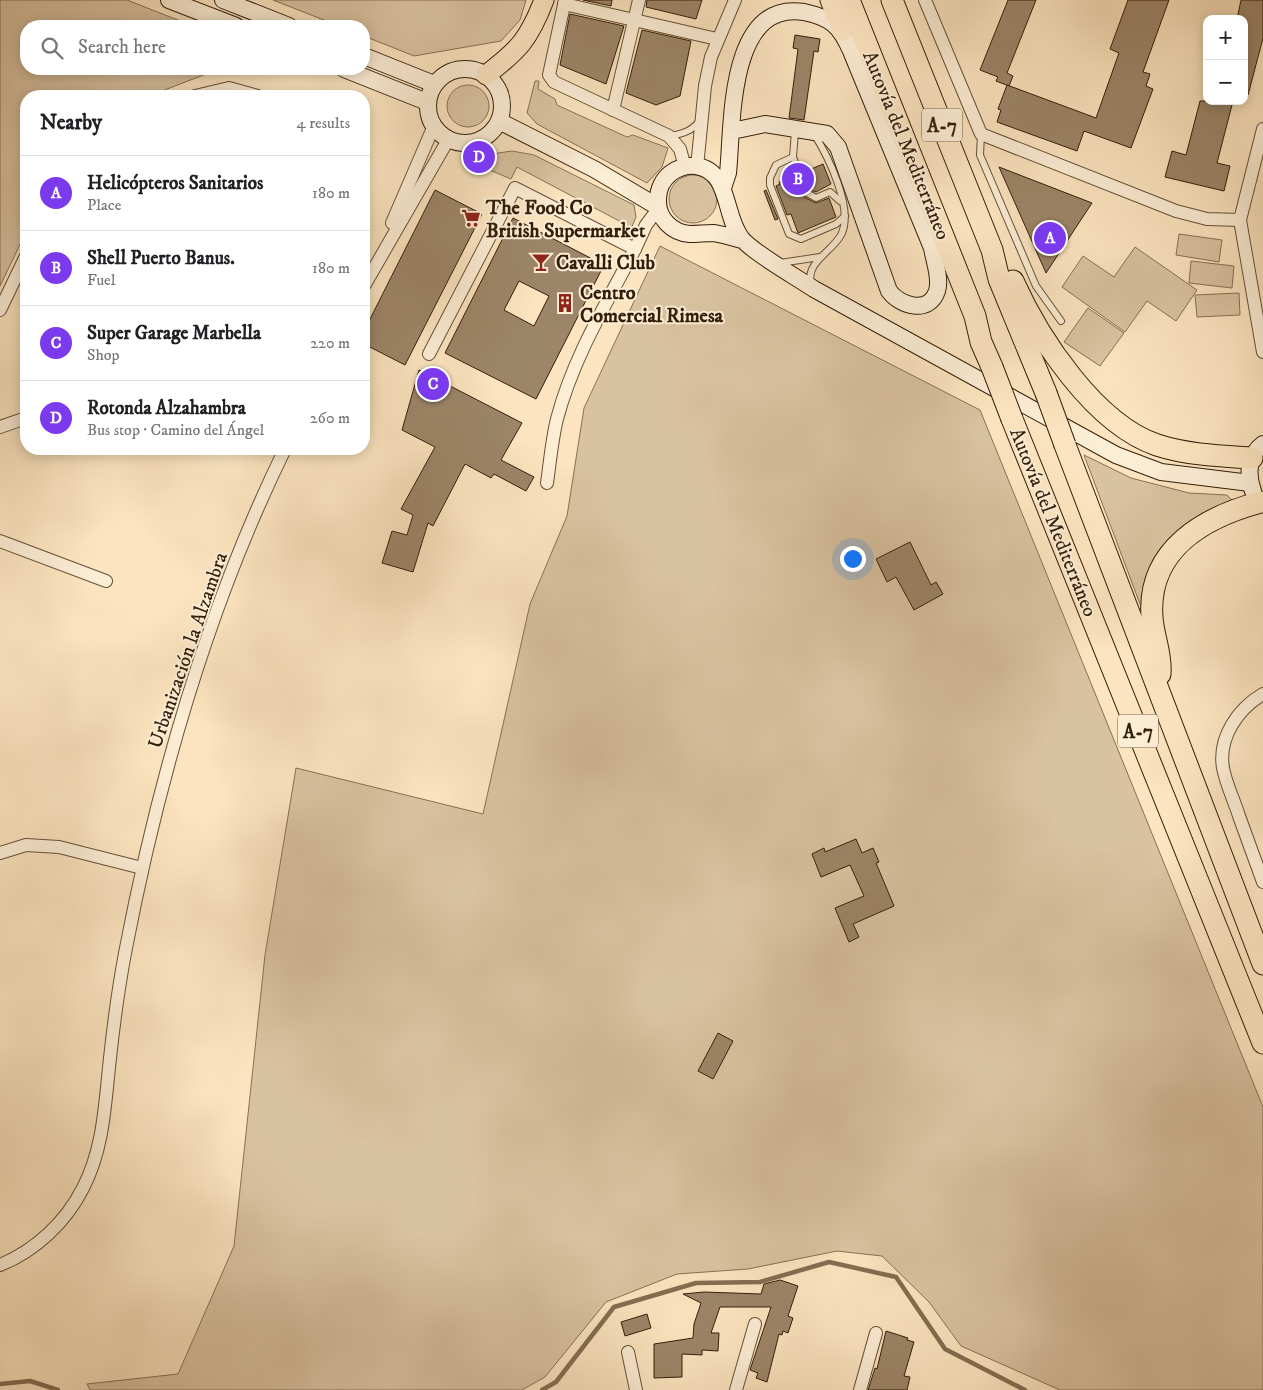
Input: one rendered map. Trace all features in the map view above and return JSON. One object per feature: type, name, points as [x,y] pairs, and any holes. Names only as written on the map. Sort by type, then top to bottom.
[{"type":"highway","name":"Autovía del Mediterráneo","points":[[849,0],[975,316],[981,342],[1263,1043]]},
{"type":"highway","name":"Autovía del Mediterráneo","points":[[892,0],[992,250],[999,279],[1046,393],[1263,964]]},
{"type":"highway","points":[[932,248],[942,265],[965,321],[981,342]]},
{"type":"highway","points":[[992,250],[1011,276],[1042,334],[1075,381],[1105,414],[1136,435],[1156,444],[1197,454],[1257,451]]},
{"type":"highway","points":[[1159,694],[1161,663],[1152,617],[1152,600],[1158,577],[1168,558],[1191,532],[1235,510],[1262,503]]},
{"type":"main road","points":[[486,75],[517,51],[535,24],[544,0]]},
{"type":"main road","points":[[830,0],[842,31]]},
{"type":"street","points":[[169,0],[221,20]]},
{"type":"street","points":[[223,0],[275,20]]},
{"type":"street","points":[[613,110],[639,0]]},
{"type":"street","points":[[691,167],[703,115],[709,67],[717,39],[735,0]]},
{"type":"street","points":[[926,0],[981,134],[1176,211],[1208,219],[1240,220]]},
{"type":"street","points":[[691,167],[680,148],[670,136],[554,82],[550,75],[564,2],[717,39]]},
{"type":"street","points":[[702,232],[712,228],[724,210],[724,194],[728,173],[732,131],[740,58],[750,35],[761,22],[776,13],[796,10],[820,15],[842,31],[932,248],[938,278],[937,291],[933,298],[917,306],[909,306],[895,299],[889,291],[838,147],[827,134],[765,124],[732,131]]},
{"type":"street","points":[[370,58],[434,84]]},
{"type":"street","points":[[473,69],[486,75],[494,82],[502,101],[500,121],[493,132],[483,139],[459,144],[448,140],[433,128],[427,111],[427,102],[434,84],[445,74],[473,69]]},
{"type":"street","points":[[359,75],[427,102]]},
{"type":"street","points":[[220,90],[229,88],[236,90]]},
{"type":"street","points":[[500,121],[619,183],[659,211],[674,229],[682,233],[702,232],[743,240]]},
{"type":"street","points":[[374,267],[433,128]]},
{"type":"street","points":[[1263,129],[1240,220],[1263,352]]},
{"type":"street","points":[[370,275],[448,140]]},
{"type":"street","points":[[619,183],[646,190],[658,186],[669,174],[691,167],[711,172],[724,194],[734,226],[743,240],[814,289],[1116,455],[1161,472],[1250,483]]},
{"type":"street","points":[[546,483],[557,419],[573,374],[588,338],[639,243],[659,211],[657,198],[663,181]]},
{"type":"street","points":[[429,354],[515,188],[639,243]]},
{"type":"street","points":[[0,310],[20,268]]},
{"type":"street","points":[[0,426],[20,420]]},
{"type":"street","points":[[1257,451],[1249,471],[1250,483],[1262,503]]},
{"type":"street","name":"Urbanización la Alzambra","points":[[0,1265],[36,1245],[63,1219],[83,1188],[92,1164],[101,1133],[113,1026],[142,868],[170,762],[202,654],[260,499],[281,455]]},
{"type":"street","points":[[0,541],[106,581]]},
{"type":"street","points":[[1263,694],[1244,708],[1234,721],[1227,736],[1222,759],[1226,778],[1263,882]]},
{"type":"street","points":[[0,853],[26,845],[59,846],[142,868]]},
{"type":"street","points":[[736,1390],[755,1324]]},
{"type":"street","points":[[860,1390],[876,1333]]},
{"type":"street","points":[[628,1352],[636,1390]]},
{"type":"lane","points":[[670,136],[696,126],[703,115]]},
{"type":"lane","points":[[795,129],[793,157],[810,196],[816,198],[830,192],[842,203]]},
{"type":"lane","points":[[812,131],[830,162],[845,216],[842,233],[836,243],[820,258],[810,276],[814,289]]},
{"type":"lane","points":[[981,134],[980,155],[1032,278],[1047,305],[1061,321]]},
{"type":"lane","points":[[793,157],[776,165],[770,178],[770,185],[789,234],[801,239],[836,224],[845,216]]},
{"type":"lane","points":[[775,263],[820,258]]},
{"type":"shaded area","points":[[0,0],[127,0],[178,20],[20,20],[20,75],[203,75],[165,90],[20,90],[20,244],[0,286]]},
{"type":"shaded area","points":[[273,0],[526,0],[520,20],[501,41],[414,56],[370,38],[370,20],[324,20]]},
{"type":"shaded area","points":[[535,81],[539,81],[538,89],[555,99],[557,105],[627,137],[633,135],[668,148],[662,167],[647,183],[537,124],[527,113]]},
{"type":"shaded area","points":[[472,85],[480,88],[486,94],[489,106],[486,118],[480,124],[464,127],[456,124],[450,118],[447,102],[450,94],[456,88]]},
{"type":"shaded area","points":[[512,151],[534,155],[634,205],[636,217],[629,234],[620,229],[623,223],[517,167],[511,179],[473,163],[498,153]]},
{"type":"shaded area","points":[[693,175],[702,177],[710,182],[715,190],[717,199],[715,208],[710,216],[702,221],[693,223],[684,221],[676,216],[671,208],[669,199],[671,190],[676,182],[684,177]]},
{"type":"shaded area","points":[[1179,234],[1222,240],[1219,262],[1176,255]]},
{"type":"shaded area","points":[[660,246],[980,410],[1263,1107],[1263,1390],[1060,1390],[961,1346],[929,1302],[882,1256],[837,1251],[748,1269],[677,1274],[606,1302],[545,1377],[522,1390],[90,1390],[87,1384],[178,1374],[234,1246],[265,955],[296,768],[483,814],[530,604],[567,516],[584,408]]},
{"type":"shaded area","points":[[1135,247],[1197,290],[1176,321],[1147,301],[1125,332],[1062,287],[1083,256],[1114,277]]},
{"type":"shaded area","points":[[1191,261],[1234,266],[1232,288],[1189,283]]},
{"type":"shaded area","points":[[1239,293],[1240,315],[1197,317],[1195,295]]},
{"type":"shaded area","points":[[1088,308],[1124,333],[1100,366],[1064,342]]},
{"type":"shaded area","points":[[1084,455],[1131,478],[1189,493],[1227,495],[1233,501],[1195,523],[1143,612]]},
{"type":"building","points":[[583,0],[612,0],[611,6]]},
{"type":"building","points":[[647,0],[702,0],[696,19],[646,7]]},
{"type":"building","points":[[1008,0],[1036,0],[1007,73],[1013,76],[1009,86],[996,81],[998,77],[980,70]]},
{"type":"building","points":[[1128,0],[1169,0],[1143,72],[1150,74],[1146,86],[1153,89],[1131,148],[1084,131],[1077,151],[997,122],[1001,110],[998,109],[1007,85],[1096,118],[1119,53],[1110,49]]},
{"type":"building","points":[[1241,0],[1263,0],[1263,38],[1248,95],[1248,15],[1238,15]]},
{"type":"building","points":[[570,14],[624,26],[606,84],[560,65]]},
{"type":"building","points":[[642,30],[691,41],[680,96],[656,105],[626,93]]},
{"type":"building","points":[[795,35],[820,39],[818,52],[814,51],[804,120],[789,118],[798,49],[793,48]]},
{"type":"building","points":[[1200,101],[1203,101],[1203,105],[1232,105],[1217,163],[1230,166],[1224,191],[1165,177],[1172,151],[1186,155]]},
{"type":"building","points":[[823,164],[831,184],[816,192],[811,190],[804,172]]},
{"type":"building","points":[[999,167],[1092,203],[1046,273]]},
{"type":"building","points":[[795,176],[804,197],[816,203],[829,198],[836,217],[798,233],[791,214],[787,215],[776,186],[780,184],[779,182]]},
{"type":"building","points":[[435,190],[482,214],[405,365],[370,347],[370,319]]},
{"type":"building","points":[[766,190],[778,219],[775,220],[764,191]]},
{"type":"building","name":"Centro Comercial Rimesa","points":[[513,218],[604,265],[536,399],[445,353]],"holes":[[[519,281],[549,296],[534,326],[504,310]]]},
{"type":"building","points":[[419,370],[522,423],[501,460],[534,477],[526,491],[494,474],[491,478],[465,464],[433,526],[428,523],[413,572],[382,563],[392,531],[407,535],[413,515],[401,509],[435,447],[402,430]]},
{"type":"building","points":[[910,542],[931,585],[936,582],[943,594],[914,610],[896,577],[887,582],[876,559]]},
{"type":"building","points":[[856,839],[862,853],[873,848],[879,862],[876,863],[894,906],[853,924],[859,937],[849,942],[835,908],[864,896],[850,865],[821,877],[812,854],[824,848],[825,852]]},
{"type":"building","points":[[718,1033],[733,1041],[713,1079],[698,1071]]},
{"type":"building","points":[[780,1280],[798,1286],[788,1316],[793,1318],[788,1333],[783,1331],[782,1335],[779,1334],[767,1382],[756,1378],[758,1373],[750,1370],[771,1307],[720,1307],[711,1333],[719,1333],[718,1351],[702,1350],[702,1355],[682,1354],[682,1377],[654,1378],[654,1344],[693,1338],[694,1324],[701,1303],[683,1294],[704,1292],[761,1294],[764,1284]]},
{"type":"building","points":[[647,1314],[651,1328],[625,1336],[621,1322]]},
{"type":"building","points":[[886,1331],[908,1338],[907,1340],[914,1342],[904,1376],[910,1377],[907,1390],[868,1390],[875,1368],[877,1369]]},
{"type":"waterway","points":[[542,1390],[556,1382],[614,1307],[696,1283],[760,1282],[829,1262],[896,1277],[945,1349],[1025,1390]]},
{"type":"waterway","points":[[0,1384],[30,1381],[58,1390]]},
{"type":"place","name":"Rotonda Alzahambra","points":[[479,157]]},
{"type":"place","name":"Shell Puerto Banus.","points":[[798,179]]},
{"type":"place","name":"The Food Co British Supermarket","points":[[471,218]]},
{"type":"place","name":"Helicópteros Sanitarios","points":[[1050,238]]},
{"type":"place","name":"Cavalli Club","points":[[541,262]]},
{"type":"place","name":"Centro Comercial Rimesa","points":[[565,303]]},
{"type":"place","name":"Super Garage Marbella","points":[[433,384]]}]
